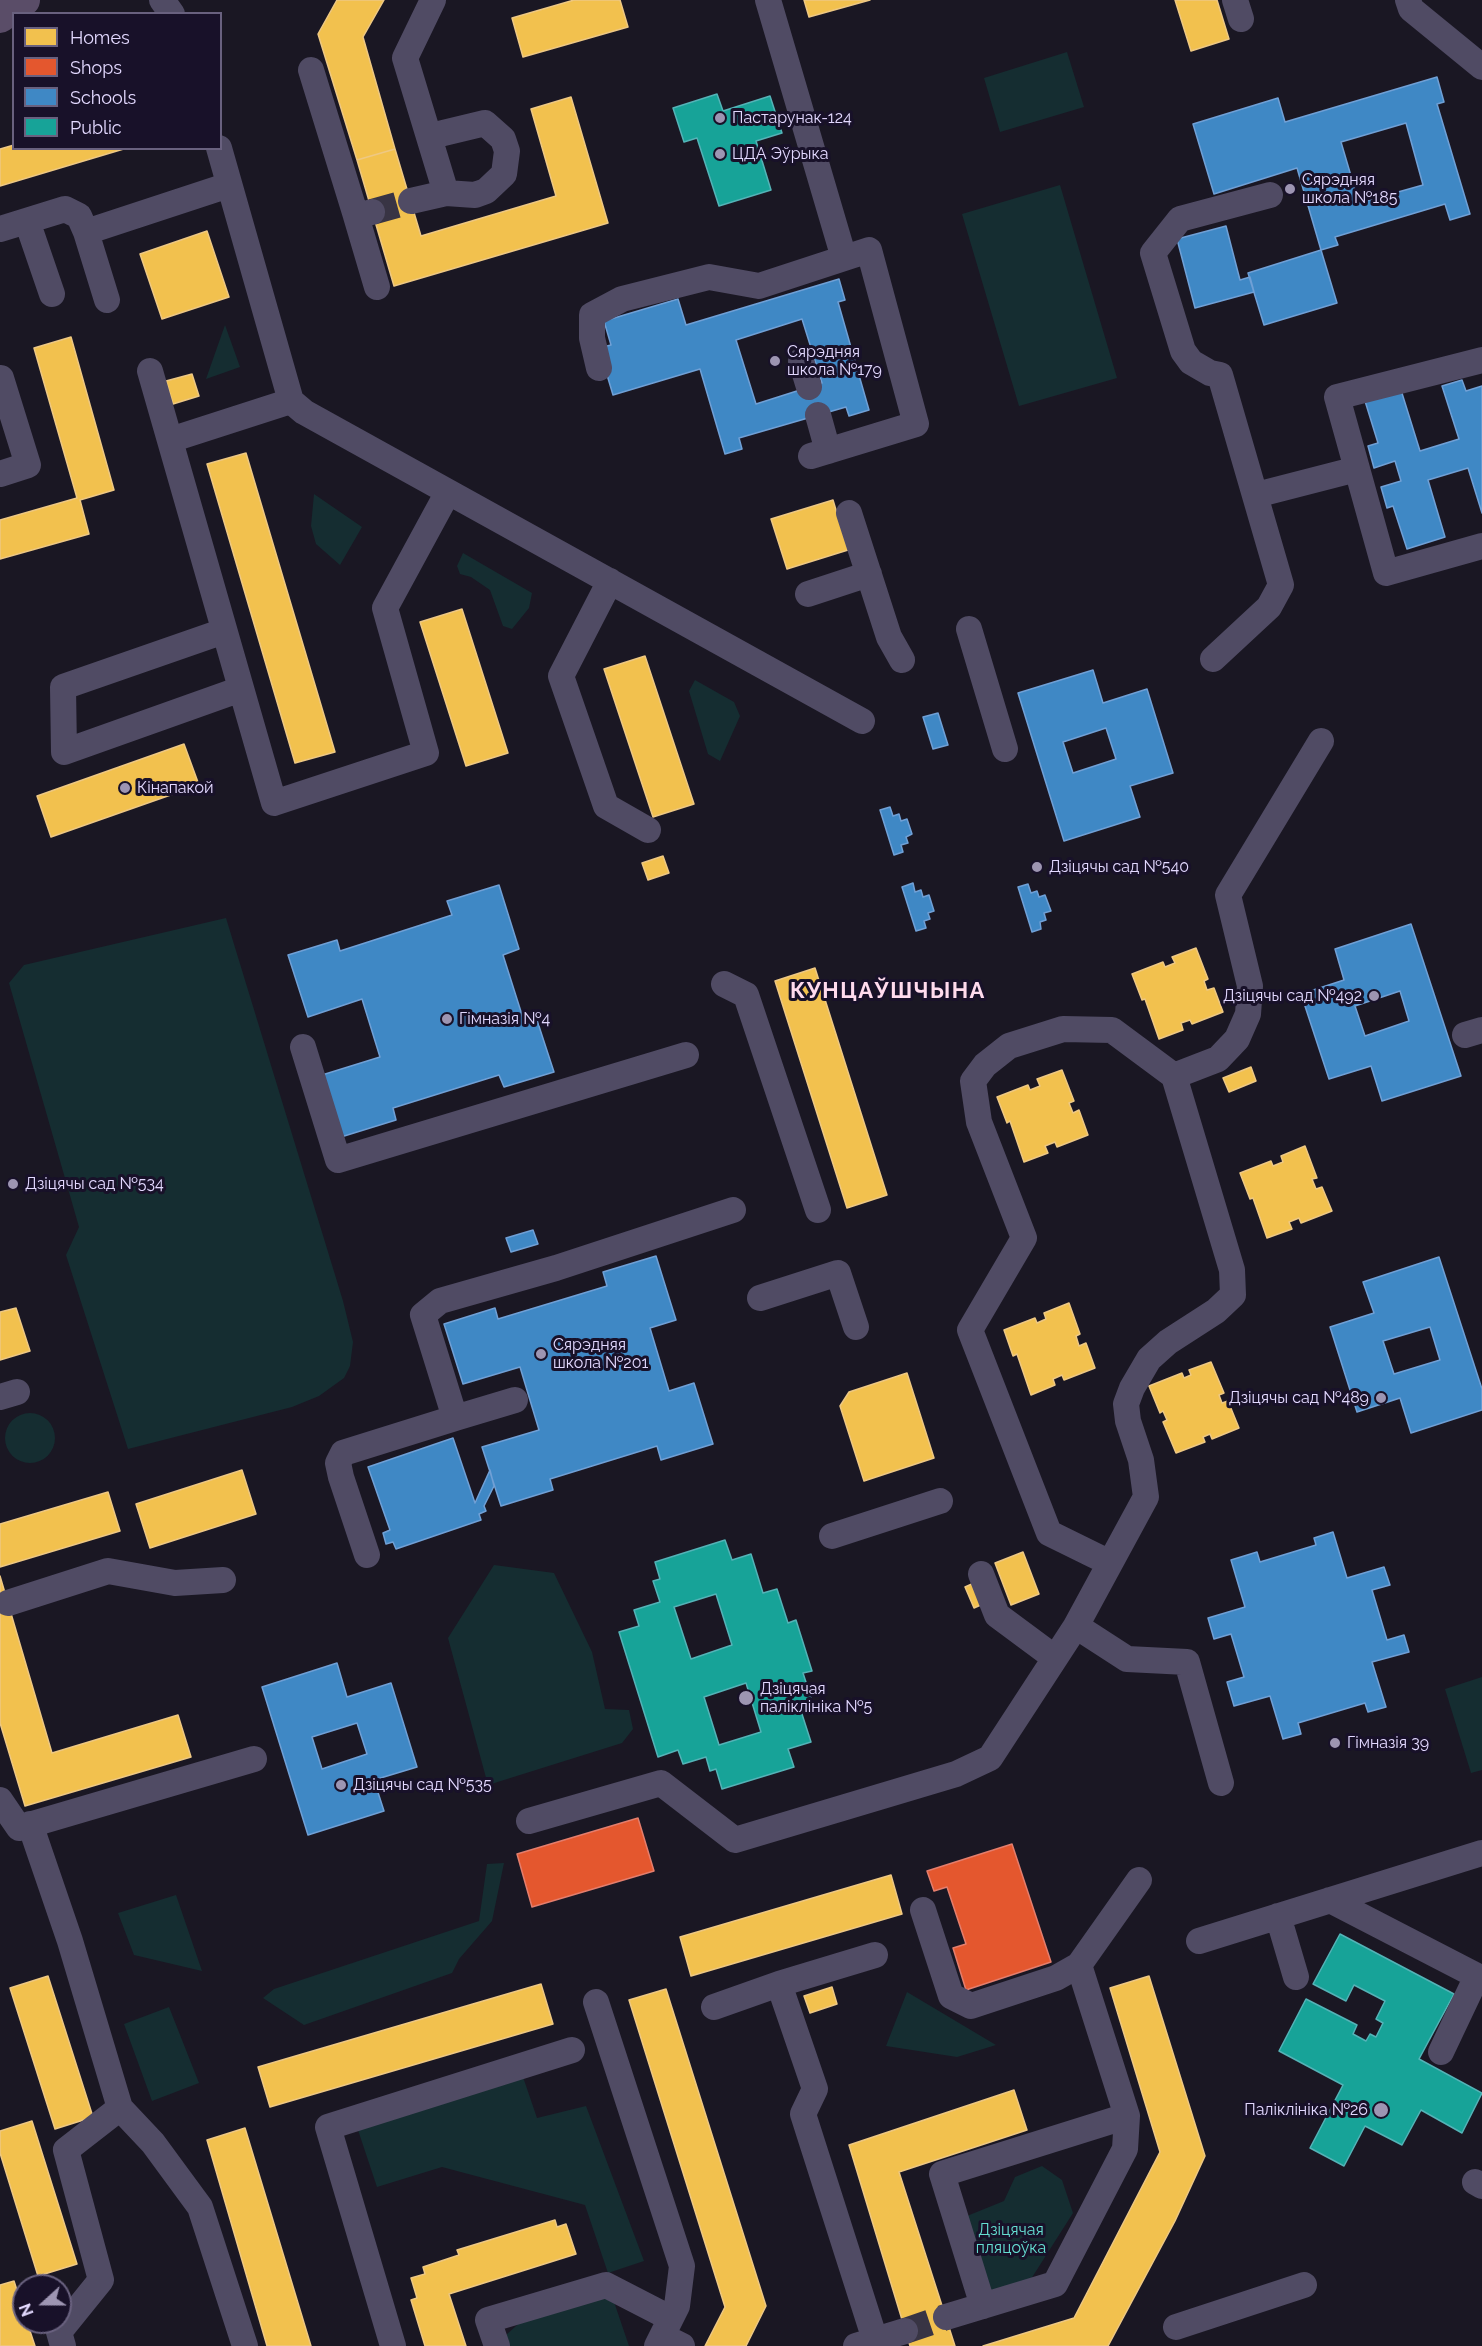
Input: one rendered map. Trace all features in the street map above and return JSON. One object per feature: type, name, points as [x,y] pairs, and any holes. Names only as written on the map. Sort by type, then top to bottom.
[{"type":"main road","points":[[0,17],[24,0]]},
{"type":"lane","points":[[433,0],[405,58],[431,136],[446,193]]},
{"type":"lane","points":[[768,0],[844,258]]},
{"type":"lane","points":[[1408,0],[1411,9],[1482,67]]},
{"type":"lane","points":[[311,70],[364,214],[377,287]]},
{"type":"lane","points":[[411,201],[446,193],[475,195],[486,191],[504,174],[507,151],[503,139],[485,123],[431,136]]},
{"type":"lane","points":[[220,150],[291,401],[304,412],[862,721]]},
{"type":"lane","points":[[86,232],[229,185]]},
{"type":"lane","points":[[1213,659],[1269,606],[1281,585],[1221,375],[1210,373],[1191,362],[1183,351],[1153,254],[1180,219],[1270,195]]},
{"type":"lane","points":[[0,229],[64,209],[79,216],[107,300]]},
{"type":"lane","points":[[27,221],[52,294]]},
{"type":"lane","points":[[599,368],[592,338],[592,315],[622,299],[709,277],[759,286],[869,250],[916,424],[820,453],[818,415]]},
{"type":"lane","points":[[1482,360],[1337,397],[1386,573],[1482,546]]},
{"type":"lane","points":[[801,361],[809,387]]},
{"type":"lane","points":[[150,371],[274,803],[426,753],[385,608],[448,492]]},
{"type":"lane","points":[[0,474],[28,465],[1,378]]},
{"type":"lane","points":[[170,440],[291,401]]},
{"type":"lane","points":[[1256,495],[1357,469]]},
{"type":"lane","points":[[849,513],[889,637],[902,660]]},
{"type":"lane","points":[[808,594],[869,574]]},
{"type":"lane","points":[[610,581],[561,676],[606,806],[648,830]]},
{"type":"lane","points":[[969,629],[1005,749]]},
{"type":"lane","points":[[224,632],[63,687],[64,752],[241,689]]},
{"type":"lane","points":[[1174,1076],[1218,1059],[1237,1039],[1248,1014],[1250,986],[1228,895],[1321,741]]},
{"type":"lane","points":[[723,984],[746,995],[818,1210]]},
{"type":"lane","points":[[529,1821],[661,1783],[735,1840],[956,1774],[990,1758],[1076,1626],[1146,1497],[1141,1460],[1128,1421],[1126,1404],[1132,1388],[1149,1359],[1168,1342],[1216,1311],[1233,1295],[1232,1270],[1174,1076],[1112,1030],[1063,1029],[1009,1046],[985,1065],[973,1081],[979,1122],[1024,1238],[970,1330],[1049,1533],[1110,1563]]},
{"type":"lane","points":[[303,1047],[338,1160],[686,1055]]},
{"type":"lane","points":[[455,1418],[423,1316],[440,1301],[556,1268],[733,1210]]},
{"type":"lane","points":[[760,1298],[837,1273],[856,1327]]},
{"type":"lane","points":[[367,1555],[341,1477],[338,1464],[343,1453],[515,1400]]},
{"type":"lane","points":[[832,1536],[940,1501]]},
{"type":"lane","points":[[8,1603],[108,1571],[175,1582],[223,1580]]},
{"type":"lane","points":[[981,1574],[997,1615],[1055,1658]]},
{"type":"lane","points":[[1076,1626],[1127,1659],[1187,1662],[1221,1783]]},
{"type":"lane","points":[[0,1800],[19,1828],[254,1759]]},
{"type":"lane","points":[[30,1824],[70,1941],[120,2108],[153,2144],[200,2207],[246,2346]]},
{"type":"lane","points":[[1198,1941],[1481,1856]]},
{"type":"lane","points":[[923,1910],[951,1996],[971,2006],[1056,1978],[1079,1965],[1139,1880]]},
{"type":"lane","points":[[1330,1900],[1477,1976],[1441,2052]]},
{"type":"lane","points":[[1278,1916],[1296,1977]]},
{"type":"lane","points":[[714,2007],[779,1984],[875,1955]]},
{"type":"lane","points":[[946,2318],[1055,2284],[1125,2149],[1127,2116],[1079,1965]]},
{"type":"lane","points":[[779,1984],[815,2089],[803,2114],[869,2344],[905,2331]]},
{"type":"lane","points":[[497,2346],[488,2320],[606,2285],[668,2337],[677,2306],[682,2266],[596,2002]]},
{"type":"lane","points":[[393,2346],[328,2127],[572,2050]]},
{"type":"lane","points":[[63,2346],[59,2332],[101,2280],[66,2150],[120,2108]]},
{"type":"lane","points":[[983,2306],[942,2174],[1127,2116]]},
{"type":"lane","points":[[1176,2326],[1304,2285]]},
{"type":"green space","points":[[1067,52],[1084,107],[1000,132],[984,78]]},
{"type":"green space","points":[[1060,185],[1117,378],[1019,406],[962,214]]},
{"type":"green space","points":[[225,325],[240,367],[206,379]]},
{"type":"green space","points":[[314,494],[362,527],[340,565],[316,544],[311,526]]},
{"type":"green space","points":[[463,553],[532,593],[529,608],[512,629],[503,626],[490,590],[471,577],[460,574],[457,566]]},
{"type":"green space","points":[[695,680],[734,702],[740,716],[720,761],[708,754],[689,691]]},
{"type":"green space","points":[[226,918],[343,1301],[353,1342],[350,1366],[344,1378],[319,1396],[292,1407],[128,1449],[66,1255],[79,1227],[9,983],[24,965]]},
{"type":"green space","points":[[30,1413],[39,1415],[50,1424],[55,1438],[53,1447],[44,1458],[30,1463],[21,1461],[10,1452],[5,1438],[7,1429],[16,1418]]},
{"type":"green space","points":[[494,1565],[554,1573],[592,1652],[605,1709],[629,1710],[633,1729],[622,1743],[488,1785],[448,1638]]},
{"type":"green space","points":[[1482,1677],[1482,1770],[1471,1773],[1445,1689]]},
{"type":"green space","points":[[504,1863],[492,1921],[459,1959],[452,1973],[304,2025],[263,1998],[274,1989],[479,1921],[487,1864]]},
{"type":"green space","points":[[176,1895],[202,1971],[134,1955],[118,1913]]},
{"type":"green space","points":[[907,1992],[996,2045],[957,2057],[886,2046]]},
{"type":"green space","points":[[169,2007],[199,2083],[152,2101],[124,2024]]},
{"type":"green space","points":[[523,2077],[537,2118],[586,2106],[644,2261],[608,2273],[585,2205],[442,2167],[377,2187],[358,2130]]},
{"type":"green space","name":"Дзіцячая пляцоўка","points":[[1042,2166],[1062,2180],[1073,2213],[1031,2279],[987,2294],[962,2218],[1004,2201],[1015,2177]]},
{"type":"green space","points":[[611,2293],[629,2346],[510,2346],[506,2335],[525,2318]]},
{"type":"building: Homes","points":[[337,0],[384,0],[363,37],[395,149],[357,160],[318,34]]},
{"type":"building: Homes","points":[[574,0],[620,0],[628,27],[523,57],[512,18]]},
{"type":"building: Homes","points":[[804,0],[870,0],[809,17]]},
{"type":"building: Homes","points":[[1175,0],[1217,0],[1229,39],[1191,51]]},
{"type":"building: Homes","points":[[571,97],[608,223],[394,286],[357,160],[395,149],[421,236],[556,196],[531,109]]},
{"type":"building: Homes","points":[[12,146],[12,150],[120,150],[0,186],[0,149]]},
{"type":"building: Homes","points":[[207,231],[229,297],[162,319],[140,254]]},
{"type":"building: Homes","points":[[71,337],[114,490],[80,500],[89,534],[0,559],[0,520],[77,498],[34,348]]},
{"type":"building: Homes","points":[[192,374],[199,396],[173,404],[166,381]]},
{"type":"building: Homes","points":[[246,453],[335,752],[295,763],[207,464]]},
{"type":"building: Homes","points":[[833,500],[848,550],[787,569],[771,519]]},
{"type":"building: Homes","points":[[462,609],[508,753],[466,766],[420,622]]},
{"type":"building: Homes","points":[[645,656],[694,804],[653,817],[604,669]]},
{"type":"building: Homes","points":[[184,744],[199,785],[51,837],[37,796]]},
{"type":"building: Homes","points":[[663,856],[669,873],[648,880],[642,863]]},
{"type":"building: Homes","points":[[1196,948],[1208,979],[1204,981],[1207,990],[1214,988],[1223,1012],[1192,1024],[1190,1020],[1181,1023],[1183,1030],[1159,1039],[1145,999],[1142,1000],[1132,974],[1163,962],[1165,967],[1175,963],[1172,957]]},
{"type":"building: Homes","points":[[815,968],[887,1195],[847,1208],[775,981]]},
{"type":"building: Homes","points":[[1251,1067],[1256,1081],[1229,1092],[1223,1078]]},
{"type":"building: Homes","points":[[1062,1070],[1074,1101],[1069,1103],[1073,1113],[1079,1110],[1088,1135],[1057,1147],[1055,1142],[1045,1146],[1048,1153],[1024,1162],[1010,1121],[1007,1123],[997,1097],[1028,1085],[1030,1090],[1040,1086],[1037,1079]]},
{"type":"building: Homes","points":[[1305,1146],[1317,1178],[1312,1179],[1316,1189],[1322,1187],[1332,1211],[1301,1223],[1299,1218],[1289,1222],[1292,1229],[1267,1238],[1253,1198],[1250,1199],[1240,1173],[1271,1161],[1273,1166],[1283,1162],[1281,1156]]},
{"type":"building: Homes","points":[[1069,1303],[1080,1334],[1076,1336],[1079,1346],[1086,1343],[1095,1368],[1064,1380],[1062,1375],[1053,1379],[1055,1385],[1031,1395],[1017,1354],[1013,1356],[1004,1330],[1035,1318],[1037,1323],[1046,1319],[1044,1313]]},
{"type":"building: Homes","points":[[16,1308],[30,1351],[0,1360],[0,1312]]},
{"type":"building: Homes","points":[[1211,1362],[1224,1393],[1219,1395],[1222,1403],[1228,1401],[1239,1428],[1212,1439],[1210,1434],[1203,1437],[1205,1442],[1176,1453],[1163,1422],[1167,1420],[1163,1411],[1160,1413],[1149,1386],[1182,1373],[1184,1378],[1191,1375],[1189,1370]]},
{"type":"building: Homes","points":[[907,1373],[934,1458],[864,1481],[840,1406],[849,1392]]},
{"type":"building: Homes","points":[[242,1470],[256,1514],[150,1548],[136,1504]]},
{"type":"building: Homes","points":[[108,1492],[120,1531],[0,1567],[0,1524]]},
{"type":"building: Homes","points":[[1023,1552],[1039,1594],[1011,1605],[995,1563]]},
{"type":"building: Homes","points":[[0,1576],[52,1753],[178,1715],[191,1757],[25,1806],[0,1723]]},
{"type":"building: Homes","points":[[974,1583],[983,1604],[974,1608],[965,1587]]},
{"type":"building: Homes","points":[[891,1875],[902,1914],[691,1976],[680,1937]]},
{"type":"building: Homes","points":[[48,1976],[93,2117],[55,2129],[10,1988]]},
{"type":"building: Homes","points":[[1149,1976],[1205,2156],[1175,2221],[1108,2346],[983,2346],[1074,2318],[1160,2152],[1110,1988]]},
{"type":"building: Homes","points":[[541,1984],[553,2024],[270,2107],[258,2067]]},
{"type":"building: Homes","points":[[832,1987],[837,2004],[810,2013],[804,1996]]},
{"type":"building: Homes","points":[[666,1989],[766,2306],[746,2346],[705,2346],[725,2307],[629,2000]]},
{"type":"building: Homes","points":[[1014,2090],[1027,2130],[899,2172],[955,2346],[910,2346],[849,2145]]},
{"type":"building: Homes","points":[[32,2121],[77,2264],[37,2274],[0,2153],[0,2131]]},
{"type":"building: Homes","points":[[245,2128],[311,2346],[267,2346],[207,2140]]},
{"type":"building: Homes","points":[[555,2220],[557,2227],[566,2224],[576,2254],[449,2294],[466,2346],[425,2346],[411,2300],[417,2298],[411,2278],[425,2274],[423,2267],[459,2255],[457,2250]]},
{"type":"building: Homes","points":[[12,2282],[12,2334],[31,2334],[35,2346],[0,2346],[0,2285]]},
{"type":"building: Shops","points":[[638,1818],[654,1871],[532,1907],[517,1854]]},
{"type":"building: Shops","points":[[1012,1844],[1051,1962],[966,1990],[953,1948],[966,1944],[947,1887],[934,1891],[927,1871]]},
{"type":"building: Schools","points":[[1437,77],[1444,102],[1437,104],[1470,214],[1450,220],[1445,204],[1335,237],[1338,245],[1321,250],[1297,168],[1214,194],[1193,124],[1278,98],[1285,122]],"holes":[[[1406,123],[1423,185],[1359,203],[1341,142]]]},
{"type":"building: Schools","points":[[1226,226],[1240,280],[1250,277],[1254,292],[1195,308],[1177,239]]},
{"type":"building: Schools","points":[[1321,250],[1337,303],[1264,325],[1248,273]]},
{"type":"building: Schools","points":[[839,279],[845,300],[838,302],[869,410],[849,416],[846,407],[739,438],[742,449],[725,454],[700,369],[613,395],[599,348],[611,345],[604,321],[678,299],[686,325]],"holes":[[[802,319],[822,383],[756,404],[736,340]]]},
{"type":"building: Schools","points":[[1462,380],[1466,391],[1482,386],[1482,513],[1468,468],[1428,480],[1445,537],[1407,549],[1393,506],[1387,508],[1381,487],[1401,481],[1395,461],[1374,468],[1368,446],[1378,443],[1365,401],[1401,390],[1420,451],[1459,439],[1442,386]]},
{"type":"building: Schools","points":[[1093,670],[1103,703],[1147,689],[1173,773],[1130,786],[1140,817],[1064,841],[1018,693]],"holes":[[[1106,728],[1116,759],[1073,773],[1063,742]]]},
{"type":"building: Schools","points":[[938,713],[948,745],[933,749],[923,717]]},
{"type":"building: Schools","points":[[890,807],[893,816],[899,814],[901,821],[907,819],[912,834],[906,837],[908,843],[901,845],[903,852],[894,855],[880,810]]},
{"type":"building: Schools","points":[[913,883],[915,892],[921,890],[923,897],[929,895],[934,911],[928,913],[930,919],[924,921],[926,928],[916,931],[902,887]]},
{"type":"building: Schools","points":[[1028,884],[1031,893],[1037,891],[1039,897],[1045,895],[1051,911],[1044,913],[1046,920],[1040,922],[1041,929],[1032,932],[1018,887]]},
{"type":"building: Schools","points":[[499,885],[519,949],[503,955],[523,1018],[535,1014],[554,1072],[504,1087],[499,1075],[393,1108],[396,1120],[341,1137],[322,1075],[380,1057],[362,999],[308,1017],[288,955],[337,940],[340,951],[452,915],[447,901]]},
{"type":"building: Schools","points":[[1411,924],[1461,1076],[1382,1101],[1371,1066],[1329,1079],[1301,994],[1344,980],[1335,949]],"holes":[[[1400,991],[1409,1021],[1365,1036],[1355,1006]]]},
{"type":"building: Schools","points":[[533,1230],[538,1244],[511,1252],[506,1238]]},
{"type":"building: Schools","points":[[656,1256],[676,1320],[650,1328],[669,1391],[694,1383],[713,1444],[661,1460],[657,1446],[550,1479],[553,1490],[501,1506],[482,1447],[539,1430],[520,1367],[463,1384],[444,1324],[495,1308],[498,1319],[607,1286],[603,1272]]},
{"type":"building: Schools","points":[[1439,1257],[1482,1389],[1482,1410],[1411,1433],[1400,1398],[1357,1412],[1330,1327],[1374,1313],[1363,1282]],"holes":[[[1430,1327],[1440,1360],[1394,1374],[1383,1341]]]},
{"type":"building: Schools","points":[[453,1438],[475,1503],[490,1470],[494,1486],[484,1506],[486,1511],[479,1514],[481,1520],[396,1549],[393,1542],[386,1544],[383,1533],[390,1530],[368,1467]]},
{"type":"building: Schools","points":[[1333,1532],[1347,1578],[1384,1567],[1390,1585],[1372,1590],[1387,1640],[1404,1635],[1409,1652],[1372,1662],[1386,1707],[1368,1712],[1365,1703],[1298,1723],[1301,1734],[1283,1739],[1270,1696],[1234,1706],[1227,1682],[1244,1677],[1231,1634],[1214,1639],[1208,1618],[1245,1607],[1231,1560],[1257,1552],[1260,1562],[1316,1545],[1314,1538]]},
{"type":"building: Schools","points":[[337,1663],[347,1697],[391,1683],[417,1767],[374,1780],[384,1811],[308,1835],[262,1687]],"holes":[[[357,1723],[367,1754],[322,1769],[312,1737]]]},
{"type":"building: Public","points":[[717,94],[723,111],[770,96],[782,133],[756,141],[771,190],[719,206],[697,138],[684,142],[673,108]]},
{"type":"building: Public","points":[[725,1540],[732,1560],[751,1554],[763,1593],[777,1589],[788,1623],[796,1620],[812,1671],[803,1673],[814,1707],[801,1711],[811,1742],[788,1749],[794,1767],[722,1789],[716,1769],[710,1771],[706,1757],[683,1764],[678,1750],[658,1757],[619,1632],[639,1626],[634,1610],[660,1602],[653,1581],[660,1579],[655,1562]],"holes":[[[716,1594],[732,1645],[691,1659],[674,1607]],[[746,1683],[761,1732],[719,1745],[704,1697]]]},
{"type":"building: Public","points":[[1340,1934],[1454,1994],[1419,2059],[1482,2093],[1462,2133],[1421,2110],[1402,2145],[1365,2126],[1344,2166],[1310,2148],[1343,2085],[1279,2051],[1306,1999],[1357,2025],[1353,2034],[1366,2041],[1370,2034],[1376,2037],[1383,2023],[1376,2019],[1385,2001],[1354,1985],[1346,2001],[1313,1984]]},
{"type":"tunnel","points":[[372,212],[411,201]]},
{"type":"tunnel","points":[[905,2331],[946,2317]]},
{"type":"place","name":"Пастарунак-124","points":[[720,118]]},
{"type":"place","name":"ЦДА Эўрыка","points":[[720,154]]},
{"type":"place","name":"Сярэдняя школа №185","points":[[1290,189]]},
{"type":"place","name":"Сярэдняя школа №179","points":[[775,361]]},
{"type":"place","name":"Кінапакой","points":[[125,788]]},
{"type":"place","name":"Дзіцячы сад №540","points":[[1037,867]]},
{"type":"place","name":"Дзіцячы сад №492","points":[[1374,996]]},
{"type":"place","name":"Гімназія №4","points":[[447,1019]]},
{"type":"place","name":"Дзіцячы сад №534","points":[[13,1184]]},
{"type":"place","name":"Сярэдняя школа №201","points":[[541,1354]]},
{"type":"place","name":"Дзіцячы сад №489","points":[[1381,1398]]},
{"type":"place","name":"Дзіцячая паліклініка №5","points":[[746,1698]]},
{"type":"place","name":"Гімназія 39","points":[[1335,1743]]},
{"type":"place","name":"Дзіцячы сад №535","points":[[341,1785]]},
{"type":"place","name":"Паліклініка №26","points":[[1381,2110]]},
{"type":"district","name":"КУНЦАЎШЧЫНА","points":[[888,991]]}]
